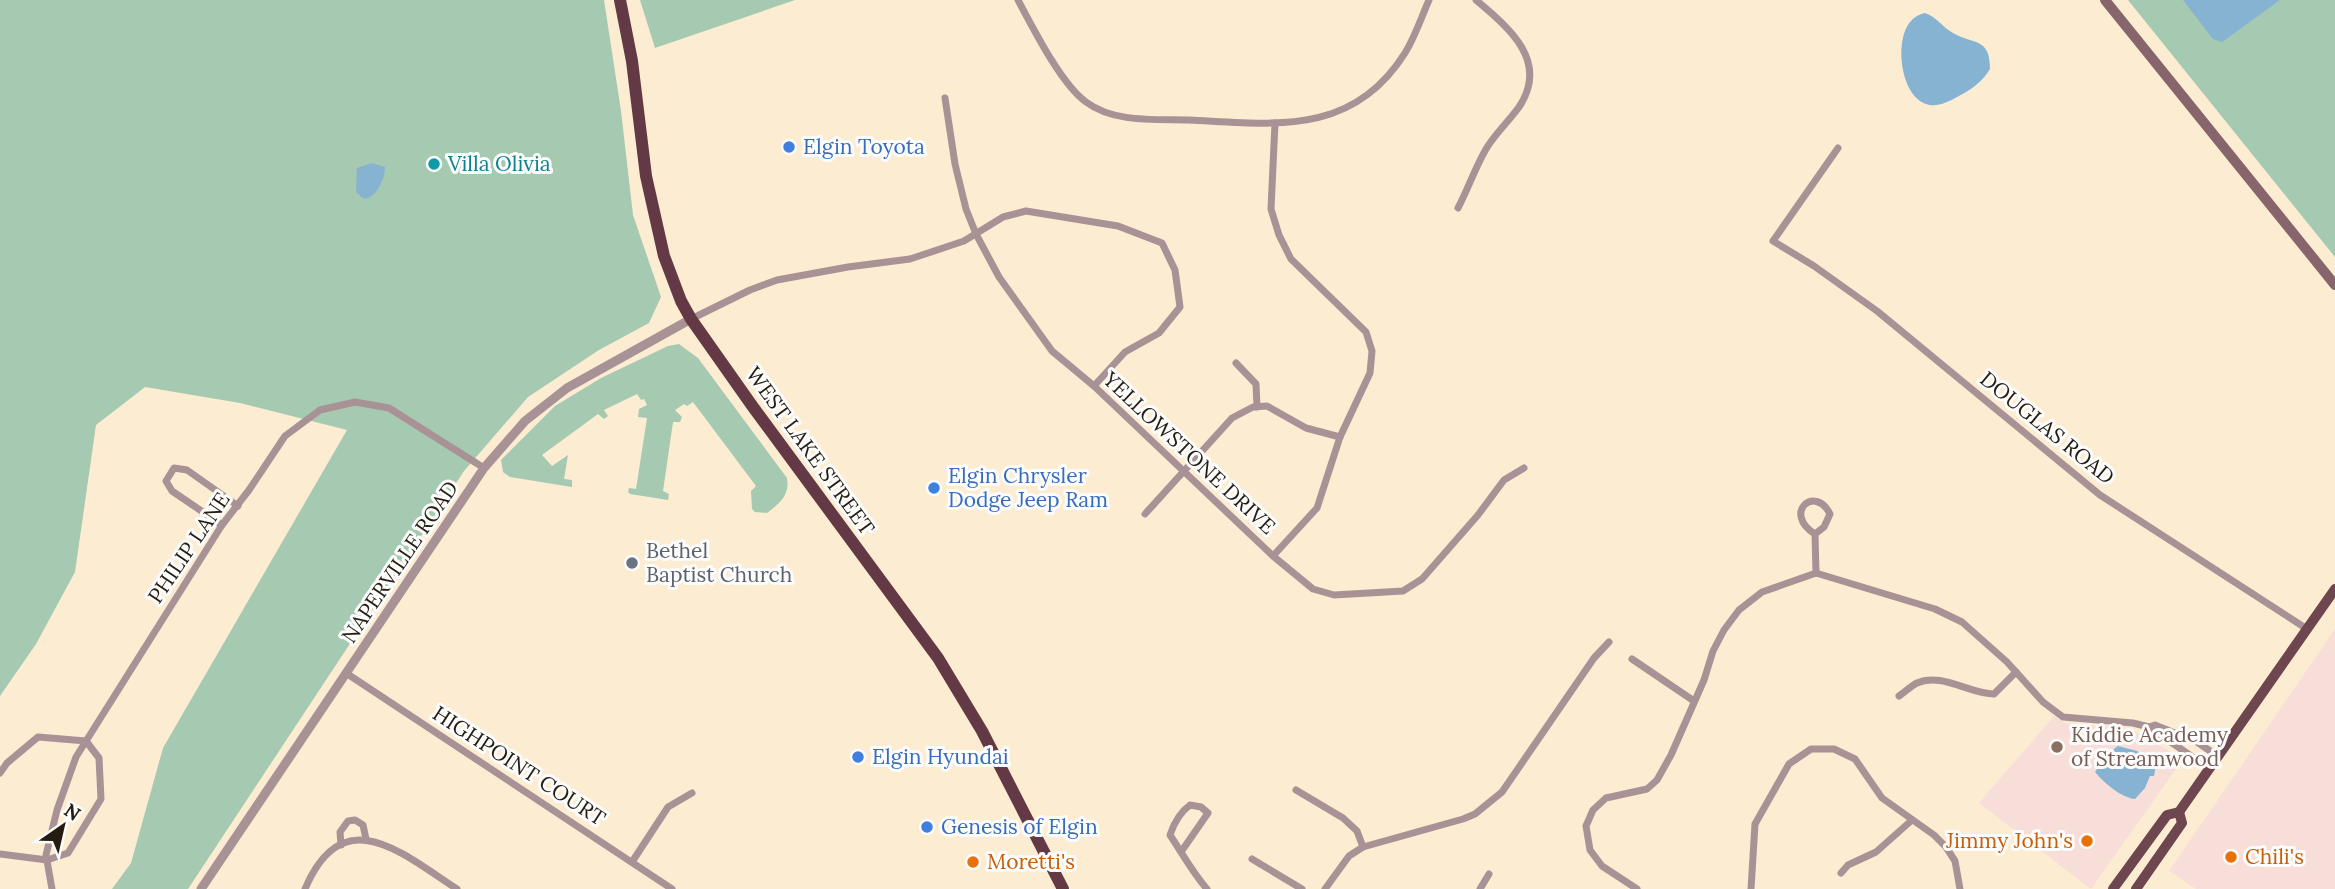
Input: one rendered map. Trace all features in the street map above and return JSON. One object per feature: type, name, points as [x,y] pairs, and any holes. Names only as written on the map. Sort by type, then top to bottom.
[{"type":"highway","name":"WEST LAKE STREET","points":[[620,0],[632,61],[646,176],[656,224],[664,256],[691,319],[937,658],[982,731],[1063,889]]},
{"type":"main road","points":[[2105,0],[2335,285]]},
{"type":"main road","points":[[2113,889],[2166,815],[2179,812],[2335,589]]},
{"type":"main road","points":[[2136,889],[2182,823],[2179,812]]},
{"type":"street","points":[[1018,0],[1060,73],[1085,102],[1112,116],[1275,123],[1308,121],[1344,109],[1362,98],[1380,83],[1404,55],[1429,0]]},
{"type":"street","points":[[1458,208],[1486,149],[1520,105],[1530,74],[1528,62],[1516,37],[1476,0]]},
{"type":"street","name":"YELLOWSTONE DRIVE","points":[[945,98],[955,164],[966,209],[976,234],[999,277],[1052,351],[1094,386],[1273,556],[1313,590],[1334,595],[1403,591],[1422,579],[1478,515],[1504,480],[1524,468]]},
{"type":"street","points":[[1273,556],[1317,508],[1340,437],[1370,373],[1372,351],[1366,332],[1291,260],[1279,234],[1271,209],[1275,123]]},
{"type":"street","name":"DOUGLAS ROAD","points":[[1838,148],[1773,241],[1814,266],[1877,311],[2100,495],[2307,629]]},
{"type":"street","points":[[691,319],[777,280],[910,259],[964,241],[1003,217],[1026,211],[1118,226],[1162,243],[1175,270],[1180,307],[1159,332],[1125,352],[1094,386]]},
{"type":"street","name":"NAPERVILLE ROAD","points":[[201,889],[484,468],[525,421],[567,388],[691,319]]},
{"type":"street","points":[[1236,363],[1256,384],[1257,407]]},
{"type":"street","name":"PHILIP LANE","points":[[52,889],[46,855],[57,810],[76,757],[222,525],[285,436],[320,410],[355,402],[389,408],[484,468]]},
{"type":"street","points":[[1145,514],[1232,418],[1252,407],[1267,406],[1306,428],[1340,437]]},
{"type":"street","points":[[222,525],[172,491],[166,481],[174,468],[187,470],[238,506]]},
{"type":"street","points":[[1815,534],[1807,529],[1800,516],[1805,503],[1812,500],[1820,502],[1830,514],[1828,522],[1815,534],[1816,573]]},
{"type":"street","points":[[1637,889],[1602,866],[1590,850],[1586,826],[1593,810],[1606,799],[1647,789],[1657,780],[1671,755],[1713,651],[1739,610],[1762,592],[1816,573],[1935,609],[1962,622],[2016,672],[2043,702],[2063,717],[2133,723],[2149,727],[2210,769]]},
{"type":"street","points":[[1325,889],[1349,856],[1363,847],[1462,819],[1488,804],[1502,792],[1594,657],[1609,642]]},
{"type":"street","points":[[1632,659],[1694,701]]},
{"type":"street","points":[[1899,696],[1919,682],[1932,680],[1980,694],[1994,694],[2016,672]]},
{"type":"street","name":"HIGHPOINT COURT","points":[[346,673],[672,889]]},
{"type":"street","points":[[2149,727],[2155,724],[2174,731],[2219,757]]},
{"type":"street","points":[[0,773],[7,763],[37,737],[86,741],[99,758],[101,799],[68,853],[47,860],[0,854]]},
{"type":"street","points":[[1751,889],[1755,824],[1789,764],[1811,750],[1834,749],[1855,759],[1882,798],[1934,835],[1946,847],[1955,861],[1960,889]]},
{"type":"street","points":[[1296,790],[1343,818],[1357,831],[1363,847]]},
{"type":"street","points":[[632,862],[668,807],[692,793]]},
{"type":"street","points":[[1181,852],[1208,813],[1201,807],[1190,805],[1184,810],[1170,835],[1181,852],[1207,889]]},
{"type":"street","points":[[341,845],[340,832],[348,821],[355,820],[363,825],[366,839]]},
{"type":"street","points":[[1841,873],[1848,865],[1876,852],[1912,820]]},
{"type":"street","points":[[305,889],[334,847],[366,839],[390,846],[457,889]]},
{"type":"street","points":[[1252,859],[1302,889]]},
{"type":"street","points":[[1480,889],[1489,874]]},
{"type":"shaded area","points":[[2335,629],[2335,889],[2196,889],[2169,871]]},
{"type":"shaded area","points":[[2054,716],[2067,724],[2129,728],[2183,759],[2091,889],[1979,803]]},
{"type":"green space","points":[[0,0],[604,0],[633,215],[661,297],[649,323],[599,350],[528,397],[464,471],[188,889],[112,889],[131,863],[163,748],[347,430],[240,403],[145,387],[96,425],[75,572],[36,644],[0,696]]},
{"type":"green space","points":[[640,0],[795,0],[655,48]]},
{"type":"green space","points":[[2128,0],[2335,0],[2335,257]]},
{"type":"green space","points":[[679,344],[698,358],[787,478],[785,494],[767,513],[755,512],[752,509],[751,491],[756,486],[693,402],[675,410],[682,417],[680,422],[673,422],[663,491],[669,494],[668,500],[628,492],[629,488],[636,489],[647,418],[638,417],[639,409],[647,405],[637,394],[604,410],[608,416],[604,419],[598,414],[542,455],[552,466],[568,455],[564,479],[572,480],[572,487],[510,477],[503,472],[501,460],[555,406],[601,378],[668,346]]},
{"type":"water","points":[[2183,0],[2280,0],[2222,42],[2213,39]]},
{"type":"water","points":[[1925,13],[1953,33],[1984,47],[1989,59],[1990,69],[1980,82],[1938,105],[1926,104],[1917,99],[1905,79],[1902,66],[1901,53],[1906,29],[1914,18]]},
{"type":"water","points":[[372,163],[385,167],[384,177],[373,195],[364,199],[356,192],[357,168]]},
{"type":"water","points":[[2118,746],[2137,751],[2156,765],[2154,776],[2150,776],[2145,788],[2135,799],[2114,789],[2095,772],[2108,753]]},
{"type":"place","name":"Elgin Toyota","points":[[789,147]]},
{"type":"place","name":"Villa Olivia","points":[[434,164]]},
{"type":"place","name":"Elgin Chrysler Dodge Jeep Ram","points":[[934,488]]},
{"type":"place","name":"Bethel Baptist Church","points":[[632,563]]},
{"type":"place","name":"Kiddie Academy of Streamwood","points":[[2057,747]]},
{"type":"place","name":"Elgin Hyundai","points":[[858,757]]},
{"type":"place","name":"Genesis of Elgin","points":[[927,827]]},
{"type":"place","name":"Jimmy John's","points":[[2087,841]]},
{"type":"place","name":"Chili's","points":[[2231,857]]},
{"type":"place","name":"Moretti's","points":[[973,862]]}]
